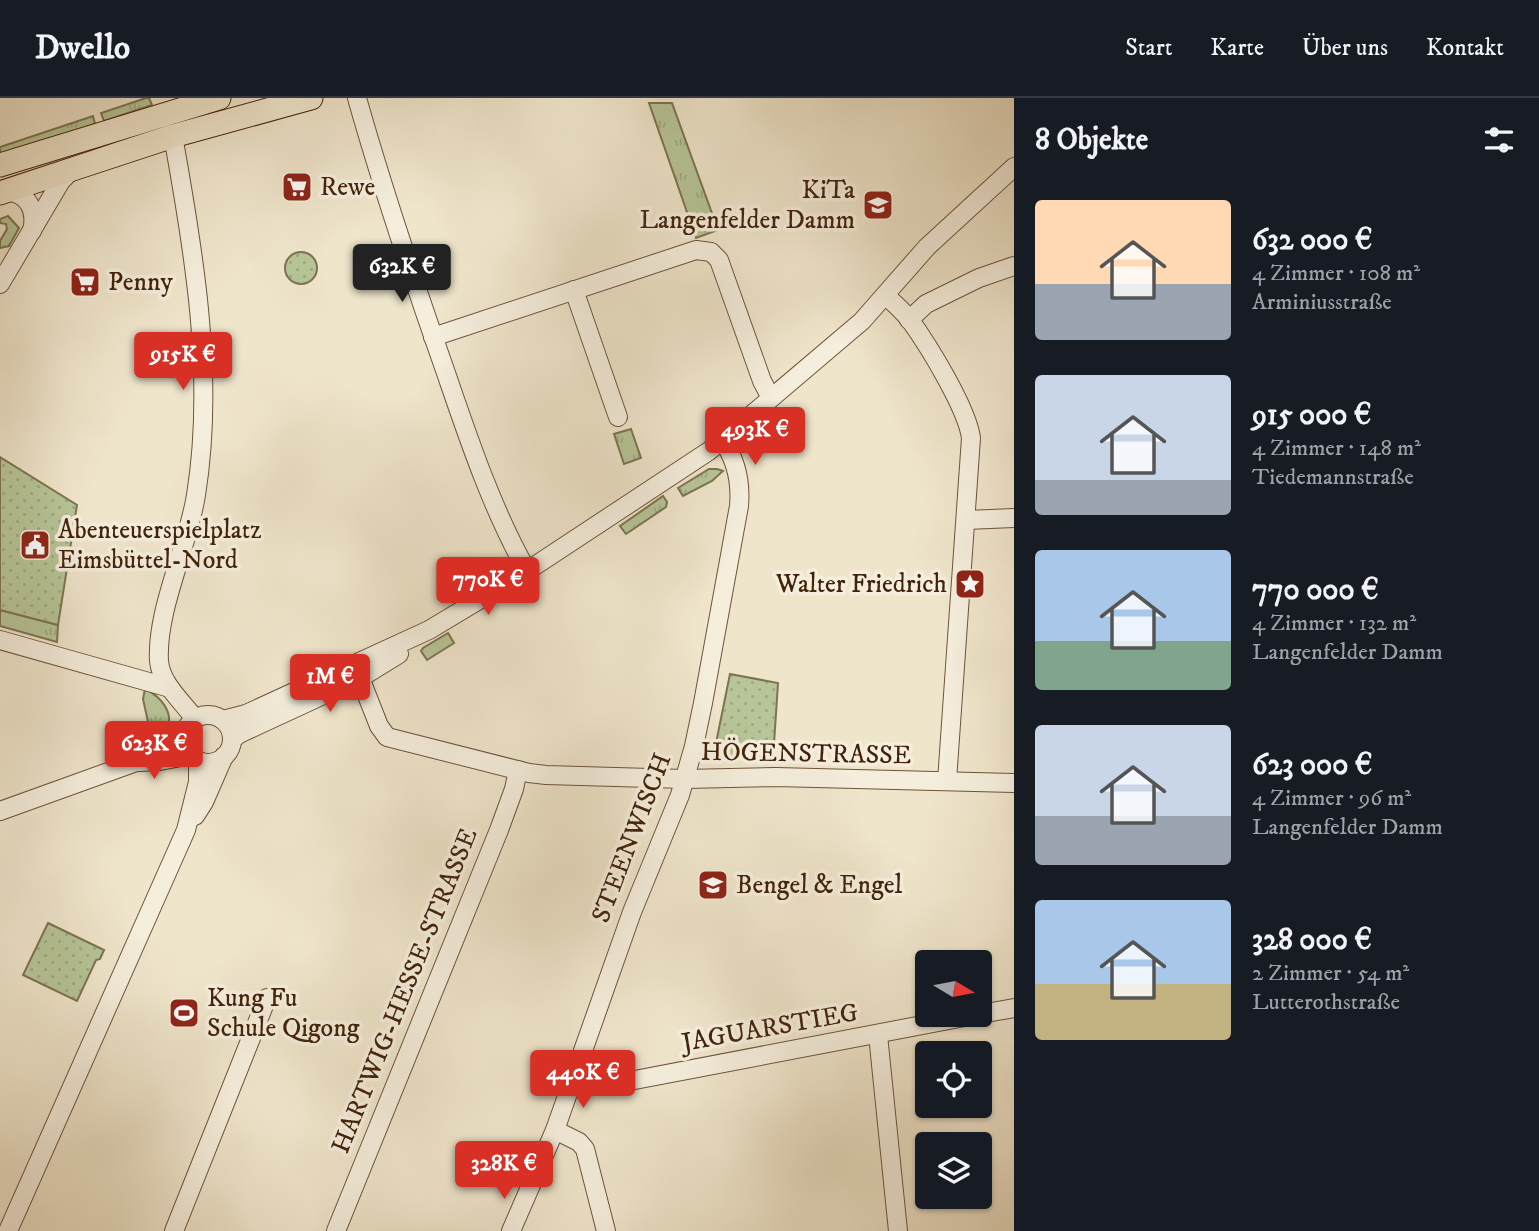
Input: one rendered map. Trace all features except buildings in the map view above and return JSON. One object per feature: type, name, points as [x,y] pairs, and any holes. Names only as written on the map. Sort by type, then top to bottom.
[{"type":"main road","points":[[0,165],[219,98]]},
{"type":"main road","points":[[3,192],[173,136],[311,98]]},
{"type":"street","points":[[357,98],[433,337],[477,459],[512,543],[527,571]]},
{"type":"street","points":[[173,136],[199,316],[202,385],[196,497],[173,580],[159,656],[161,671],[170,688],[195,719]]},
{"type":"street","points":[[223,720],[246,714],[397,655],[429,629],[527,571],[723,441],[844,337],[886,296],[927,247],[1014,167]]},
{"type":"street","points":[[0,284],[61,181],[76,168]]},
{"type":"street","points":[[3,192],[18,193],[29,203],[34,219],[32,231]]},
{"type":"street","points":[[433,337],[696,250],[711,252],[719,260],[762,382],[771,398]]},
{"type":"street","points":[[909,320],[926,304],[979,278],[1014,266]]},
{"type":"street","points":[[574,290],[618,417]]},
{"type":"street","points":[[886,296],[909,320],[961,406],[972,444],[947,781]]},
{"type":"street","name":"STEENWISCH","points":[[511,1231],[555,1130],[618,950],[685,779],[703,703],[739,506],[735,466],[723,441]]},
{"type":"street","points":[[966,520],[1014,517]]},
{"type":"street","points":[[0,639],[170,688]]},
{"type":"street","points":[[0,811],[136,762],[160,761],[191,751],[214,762],[239,734],[358,672]]},
{"type":"street","name":"HÖGENSTRASSE","points":[[358,672],[379,726],[387,737],[546,775],[1014,783]]},
{"type":"street","points":[[8,1231],[186,830],[204,802],[228,748],[230,729],[223,720],[209,715],[195,719],[188,727],[198,782],[186,830]]},
{"type":"street","name":"HARTWIG-HESSE-STRASSE","points":[[336,1231],[499,830],[518,770]]},
{"type":"street","points":[[174,1231],[267,998]]},
{"type":"street","name":"JAGUARSTIEG","points":[[992,1012],[1014,1008]]},
{"type":"street","name":"JAGUARSTIEG","points":[[575,1076],[599,1083],[619,1083],[915,1027]]},
{"type":"street","points":[[878,1034],[898,1231]]},
{"type":"street","points":[[555,1130],[579,1142],[585,1149],[606,1231]]},
{"type":"green space","points":[[149,98],[152,105],[104,121],[101,113]]},
{"type":"green space","points":[[649,103],[672,103],[718,230],[696,238]]},
{"type":"green space","points":[[93,116],[95,124],[0,155],[0,147]]},
{"type":"green space","points":[[8,216],[19,228],[9,246],[0,248],[0,241],[7,229],[6,224],[0,223],[0,219]]},
{"type":"green space","points":[[301,252],[312,257],[317,268],[312,279],[301,284],[290,279],[285,268],[290,257]]},
{"type":"green space","points":[[631,429],[641,458],[624,464],[614,434]]},
{"type":"green space","name":"Abenteuerspielplatz Eimsbüttel-Nord","points":[[0,457],[77,505],[58,625],[0,610]]},
{"type":"green space","points":[[709,469],[723,471],[712,481],[683,496],[678,488]]},
{"type":"green space","points":[[663,496],[667,502],[666,507],[626,534],[620,526]]},
{"type":"green space","points":[[0,610],[58,625],[57,642],[0,626]]},
{"type":"green space","points":[[448,633],[454,643],[427,660],[421,651],[423,648]]},
{"type":"green space","points":[[730,674],[778,683],[773,759],[724,756],[716,743]]},
{"type":"green space","points":[[145,689],[164,704],[169,718],[164,730],[150,737],[140,737],[136,726],[148,722],[143,699]]},
{"type":"green space","points":[[48,923],[104,950],[100,959],[96,960],[77,1001],[23,975]]},
{"type":"place","name":"Rewe","points":[[297,187]]},
{"type":"place","name":"KiTa Langenfelder Damm","points":[[878,205]]},
{"type":"place","name":"Penny","points":[[85,282]]},
{"type":"place","name":"Abenteuerspielplatz Eimsbüttel-Nord","points":[[35,545]]},
{"type":"place","name":"Walter Friedrich","points":[[970,584]]},
{"type":"place","name":"Bengel & Engel","points":[[713,885]]},
{"type":"place","name":"Kung Fu Schule Qigong","points":[[184,1013]]}]
